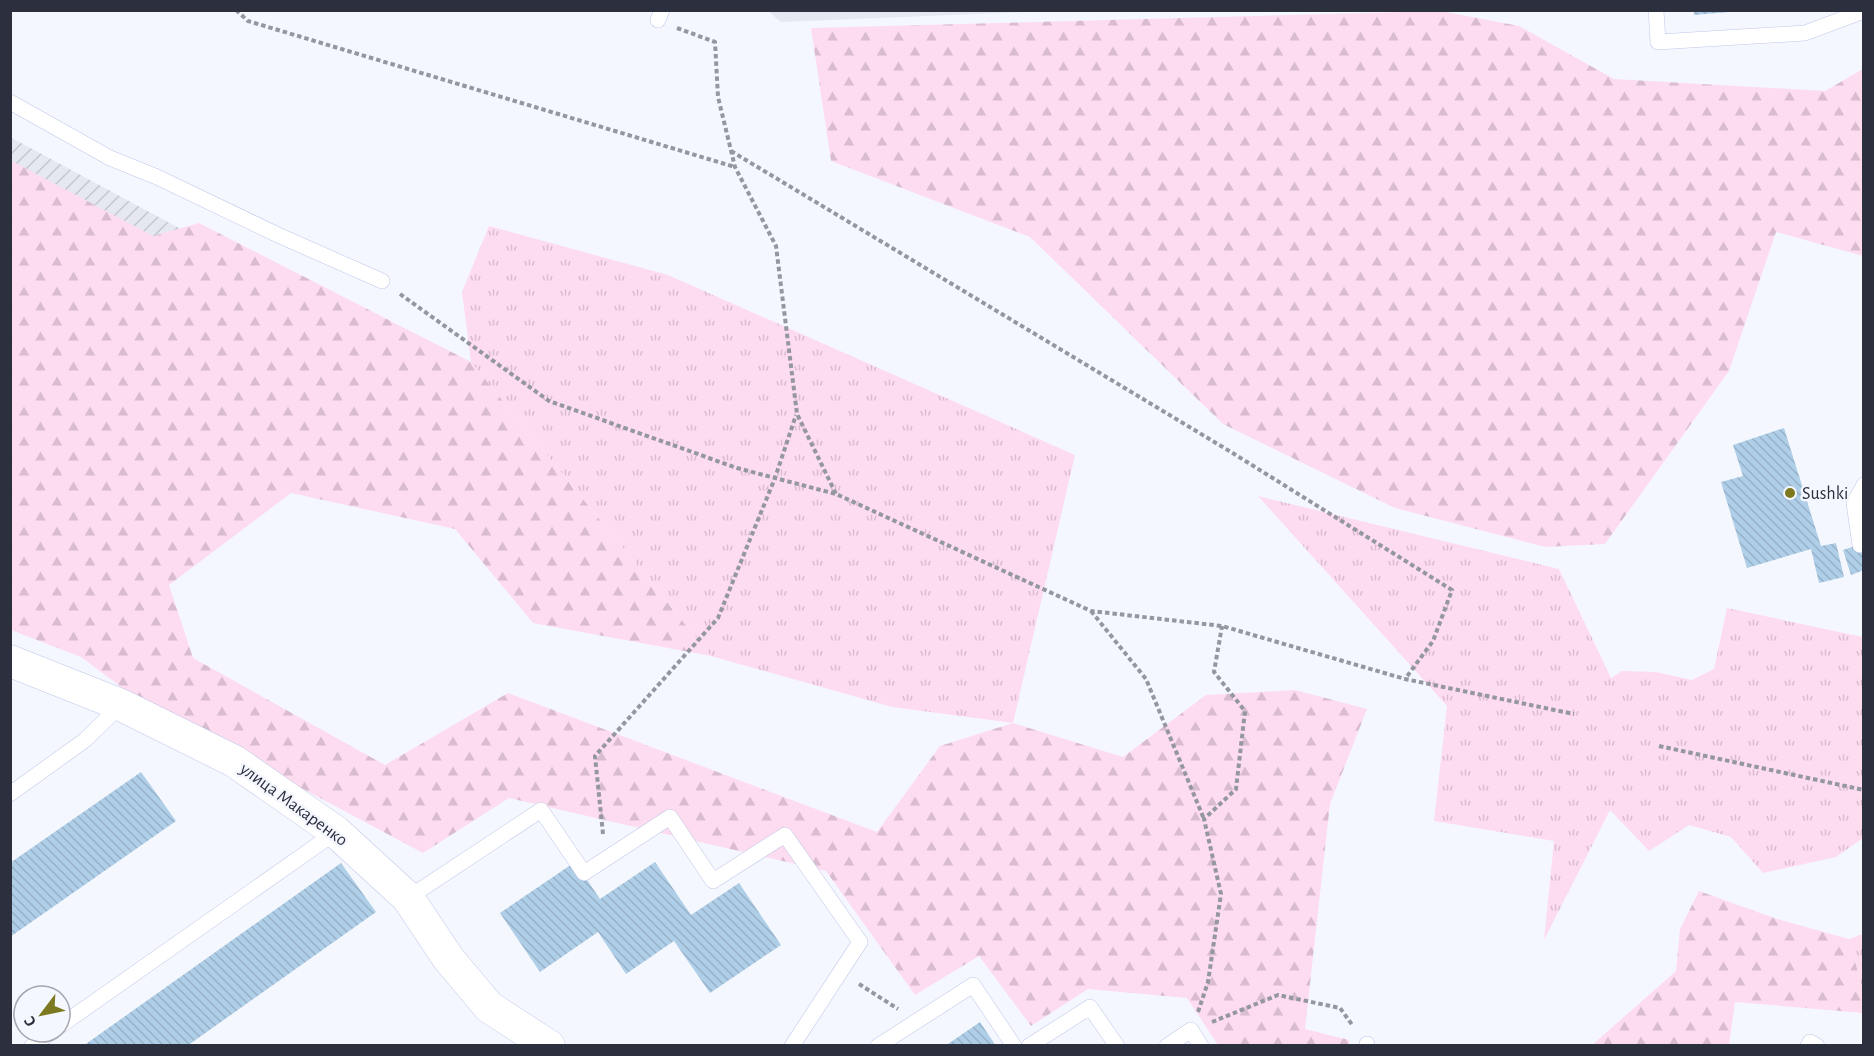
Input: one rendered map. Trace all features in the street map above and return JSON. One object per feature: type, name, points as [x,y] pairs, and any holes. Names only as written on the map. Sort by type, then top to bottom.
[{"type":"street","name":"улица Макаренко","points":[[10,661],[121,705],[234,760],[336,832],[408,898],[448,958],[489,1006],[549,1046]]},
{"type":"lane","points":[[1656,10],[1658,42],[1805,33],[1863,11]]},
{"type":"lane","points":[[10,102],[110,158],[157,177],[278,235],[382,281]]},
{"type":"lane","points":[[1860,544],[1854,503],[1863,485]]},
{"type":"lane","points":[[10,794],[85,740],[121,705]]},
{"type":"lane","points":[[408,898],[541,810],[584,873],[670,817],[713,881],[785,835],[860,942],[792,1046]]},
{"type":"lane","points":[[72,1018],[336,832]]},
{"type":"lane","points":[[878,1046],[974,985],[1014,1046]]},
{"type":"lane","points":[[1029,1046],[1090,1007],[1117,1046]]},
{"type":"lane","points":[[1167,1046],[1191,1030],[1201,1046]]},
{"type":"lane","points":[[1808,1046],[1810,1042],[1817,1046]]},
{"type":"path","points":[[236,10],[248,21],[735,167]]},
{"type":"path","points":[[660,16],[715,42],[718,97],[735,167],[776,246],[797,414],[836,494]]},
{"type":"path","points":[[731,151],[1231,453],[1452,590],[1433,641],[1405,679]]},
{"type":"path","points":[[382,281],[549,401],[737,468],[836,494],[1091,611],[1222,626],[1405,679],[1574,714]]},
{"type":"path","points":[[606,859],[595,756],[718,618],[775,478],[797,414]]},
{"type":"path","points":[[1091,611],[1146,679],[1204,819],[1221,894],[1208,982],[1191,1030]]},
{"type":"path","points":[[1204,819],[1236,789],[1245,711],[1214,672],[1222,626]]},
{"type":"path","points":[[1659,746],[1863,790]]},
{"type":"path","points":[[840,972],[917,1020]]},
{"type":"path","points":[[1191,1030],[1278,995],[1340,1008],[1367,1045]]},
{"type":"shaded area","points":[[768,11],[1050,11],[781,22]]},
{"type":"shaded area","points":[[10,137],[209,244],[194,270],[11,171]]},
{"type":"green space","points":[[1441,11],[1519,26],[1614,79],[1825,91],[1863,69],[1863,256],[1776,232],[1729,371],[1605,544],[1545,547],[1395,508],[1223,424],[1030,237],[831,161],[811,28]]},
{"type":"green space","points":[[10,160],[153,236],[199,223],[471,362],[711,656],[533,623],[455,529],[291,493],[169,585],[193,658],[385,765],[508,693],[877,832],[940,746],[1013,723],[1123,757],[1206,695],[1295,690],[1367,709],[1330,804],[1305,1029],[1349,1040],[1349,1045],[1218,1045],[1187,998],[1088,989],[1031,1026],[979,956],[915,995],[826,871],[509,798],[423,853],[144,704],[81,657],[11,630]]},
{"type":"green space","points":[[489,226],[668,275],[1075,455],[1013,723],[892,707],[711,656],[471,362],[462,292]]},
{"type":"green space","points":[[1258,496],[1559,569],[1611,678],[1622,671],[1656,672],[1692,680],[1714,669],[1727,608],[1863,637],[1863,838],[1836,857],[1763,873],[1731,837],[1689,825],[1649,851],[1610,810],[1544,940],[1554,841],[1434,821],[1447,706]]},
{"type":"green space","points":[[1699,891],[1777,919],[1849,939],[1863,991],[1863,1013],[1735,1002],[1729,1045],[1592,1045],[1676,971],[1680,929]]},
{"type":"green space","points":[[1863,934],[1863,991],[1849,939]]},
{"type":"building","points":[[1694,10],[1729,10],[1729,12],[1694,15]]},
{"type":"building","points":[[1784,428],[1821,546],[1836,543],[1844,577],[1819,583],[1811,549],[1747,568],[1721,482],[1743,476],[1733,445]]},
{"type":"building","points":[[1864,543],[1864,570],[1851,575],[1843,550]]},
{"type":"building","points":[[141,772],[176,821],[10,937],[10,863]]},
{"type":"building","points":[[575,862],[600,899],[655,862],[691,915],[739,883],[781,945],[710,993],[674,941],[626,974],[598,932],[540,972],[500,913]]},
{"type":"building","points":[[341,863],[376,912],[187,1046],[83,1046]]},
{"type":"building","points":[[980,1022],[996,1046],[945,1046]]},
{"type":"place","name":"Sushki","points":[[1790,493]]}]
